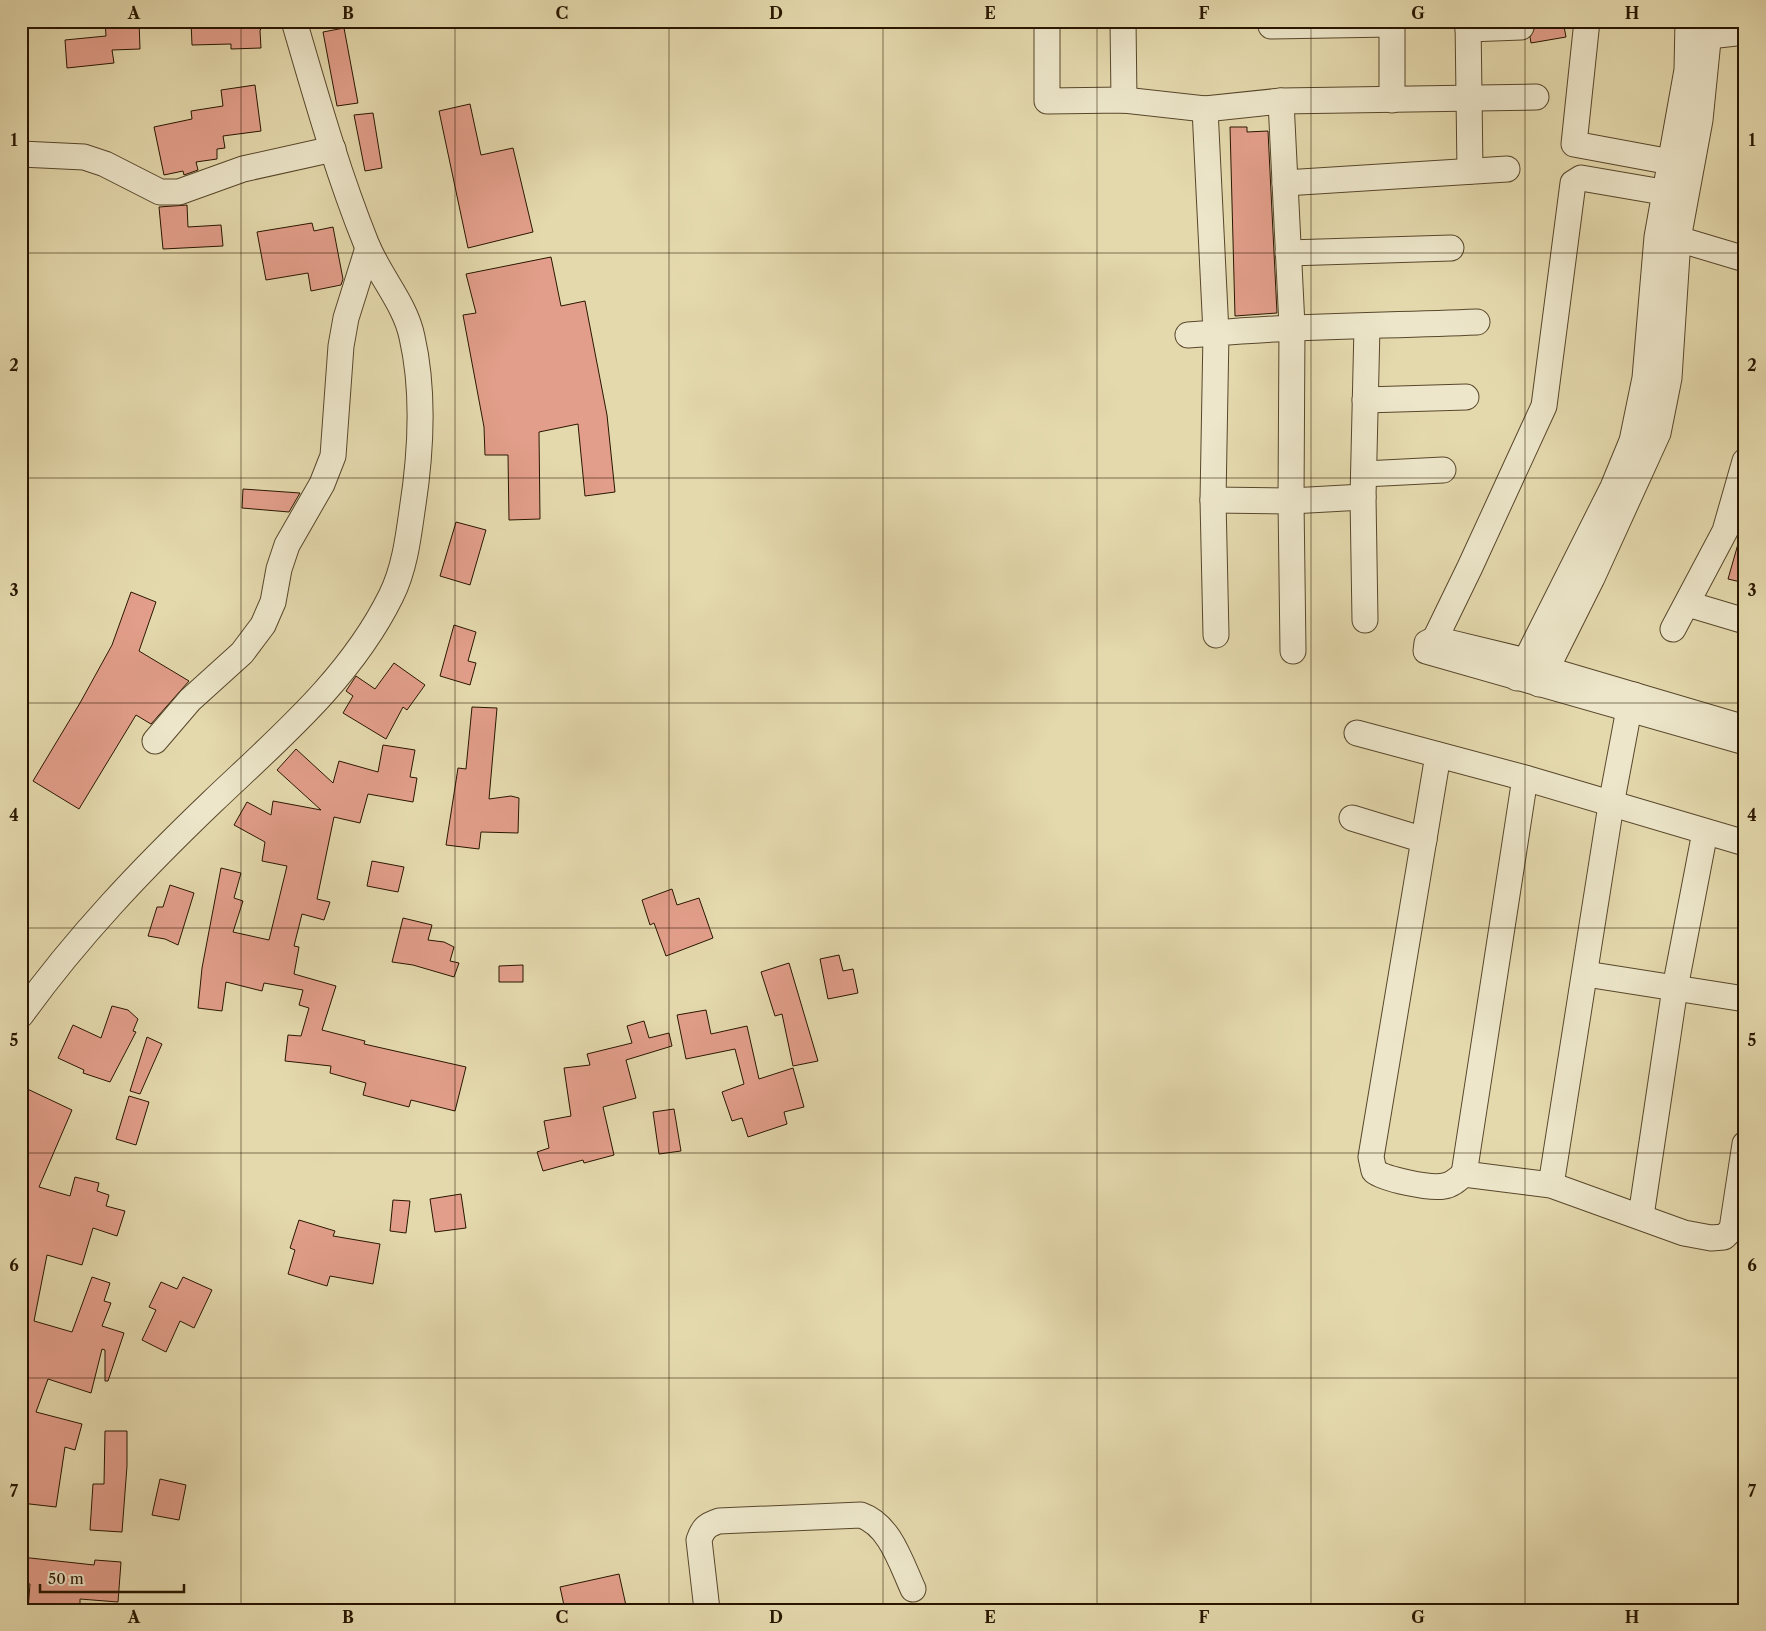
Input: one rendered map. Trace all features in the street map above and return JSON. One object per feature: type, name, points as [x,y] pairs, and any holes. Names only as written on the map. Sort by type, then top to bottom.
[{"type":"street","points":[[21,1015],[92,924],[160,853],[328,688],[355,656],[391,596],[409,541],[420,444],[419,381],[413,339],[407,320],[373,257],[348,197],[294,21]]},
{"type":"street","points":[[1047,21],[1048,101],[1124,100],[1205,109],[1281,101],[1470,99],[1536,96]]},
{"type":"street","points":[[1123,21],[1124,100]]},
{"type":"street","points":[[1587,21],[1574,144],[1671,162]]},
{"type":"street","points":[[1676,194],[1671,162],[1687,70],[1688,21]]},
{"type":"street","points":[[1272,26],[1392,23],[1392,100]]},
{"type":"street","points":[[1470,171],[1468,25],[1521,27]]},
{"type":"street","points":[[1532,673],[1592,578],[1658,433],[1669,378],[1667,238],[1676,194],[1700,120],[1709,29],[1745,32]]},
{"type":"street","points":[[1281,101],[1292,326],[1291,501],[1293,651]]},
{"type":"street","points":[[1205,109],[1216,333],[1213,500],[1216,635]]},
{"type":"street","points":[[21,154],[84,157],[105,164],[160,192],[170,193],[179,192],[243,169],[333,149]]},
{"type":"street","points":[[1285,183],[1507,169]]},
{"type":"street","points":[[1676,194],[1581,178],[1573,183],[1544,406],[1470,568],[1435,639],[1427,643],[1426,651],[1532,673],[1632,702],[1745,728]]},
{"type":"street","points":[[1667,238],[1745,259]]},
{"type":"street","points":[[1288,253],[1451,248]]},
{"type":"street","points":[[155,741],[190,700],[242,654],[263,625],[273,602],[279,569],[287,545],[322,484],[333,456],[341,346],[346,318],[373,257]]},
{"type":"street","points":[[1188,335],[1292,326],[1367,327],[1477,322]]},
{"type":"street","points":[[1366,620],[1364,485],[1367,327]]},
{"type":"street","points":[[1365,400],[1466,397]]},
{"type":"street","points":[[1673,629],[1735,534],[1745,461]]},
{"type":"street","points":[[1213,500],[1291,501],[1443,470]]},
{"type":"street","points":[[1688,604],[1745,621]]},
{"type":"street","points":[[1632,702],[1745,742]]},
{"type":"street","points":[[1550,1185],[1586,974],[1611,805],[1632,702]]},
{"type":"street","points":[[1357,733],[1526,778],[1611,805],[1745,843]]},
{"type":"street","points":[[1438,754],[1371,1158],[1372,1166],[1380,1176],[1443,1186],[1456,1182],[1464,1174],[1526,778]]},
{"type":"street","points":[[1352,818],[1424,840]]},
{"type":"street","points":[[1641,1216],[1675,988],[1705,832]]},
{"type":"street","points":[[1586,974],[1745,999]]},
{"type":"street","points":[[1464,1174],[1550,1185],[1684,1232],[1711,1238],[1724,1237],[1732,1229],[1745,1144]]},
{"type":"street","points":[[707,1610],[699,1540],[702,1531],[708,1525],[719,1521],[861,1515],[873,1519],[892,1545],[914,1589]]},
{"type":"building","points":[[105,21],[139,21],[140,49],[112,50],[114,63],[67,68],[65,40],[106,36]]},
{"type":"building","points":[[191,21],[263,21],[260,31],[261,48],[231,49],[231,44],[192,45]]},
{"type":"building","points":[[1534,21],[1563,21],[1566,37],[1531,43],[1530,37],[1535,27]]},
{"type":"building","points":[[344,28],[358,103],[337,106],[323,32]]},
{"type":"building","points":[[255,85],[261,131],[223,136],[225,148],[217,149],[217,159],[196,162],[198,170],[184,175],[183,171],[164,175],[154,127],[192,119],[191,111],[223,106],[221,90]]},
{"type":"building","points":[[470,104],[481,155],[513,148],[533,232],[468,248],[439,111]]},
{"type":"building","points":[[373,113],[382,168],[365,171],[354,115]]},
{"type":"building","points":[[1230,127],[1247,127],[1247,132],[1268,131],[1277,313],[1235,316]]},
{"type":"building","points":[[187,205],[188,227],[221,225],[223,246],[163,249],[159,207]]},
{"type":"building","points":[[312,223],[314,231],[333,227],[343,279],[341,285],[311,291],[308,273],[266,280],[257,232]]},
{"type":"building","points":[[551,257],[561,306],[585,301],[607,415],[615,492],[585,496],[578,424],[539,432],[540,519],[509,520],[508,455],[485,455],[484,427],[463,315],[476,313],[466,274]]},
{"type":"building","points":[[243,489],[300,493],[289,512],[242,508]]},
{"type":"building","points":[[456,522],[486,530],[470,585],[440,576]]},
{"type":"building","points":[[1740,537],[1745,538],[1745,583],[1728,579]]},
{"type":"building","points":[[131,592],[156,602],[139,651],[189,681],[151,724],[136,715],[79,809],[33,781],[112,645]]},
{"type":"building","points":[[454,625],[476,632],[468,661],[476,663],[470,685],[440,676]]},
{"type":"building","points":[[394,663],[425,685],[407,710],[403,707],[386,739],[343,713],[353,696],[346,691],[356,676],[375,689]]},
{"type":"building","points":[[472,707],[497,708],[489,799],[511,796],[519,798],[518,833],[481,832],[479,849],[446,845],[458,768],[466,769]]},
{"type":"building","points":[[383,745],[415,750],[410,777],[417,778],[413,802],[368,794],[360,823],[334,817],[317,899],[330,902],[324,920],[302,914],[294,946],[299,947],[294,974],[336,986],[322,1030],[365,1041],[364,1044],[466,1067],[455,1111],[411,1100],[409,1107],[363,1095],[366,1083],[330,1073],[331,1066],[285,1061],[288,1035],[301,1036],[309,1008],[299,1005],[303,990],[264,983],[262,991],[226,982],[222,1011],[198,1008],[202,968],[221,868],[241,873],[234,898],[243,901],[233,932],[269,940],[287,866],[262,861],[265,842],[234,825],[247,802],[271,815],[273,801],[321,810],[277,770],[296,749],[333,783],[339,761],[378,772]]},
{"type":"building","points":[[372,861],[404,867],[398,892],[367,886]]},
{"type":"building","points":[[170,885],[194,893],[178,945],[165,939],[148,936],[157,907],[163,907]]},
{"type":"building","points":[[672,889],[677,905],[699,898],[713,938],[666,956],[654,923],[650,925],[642,900]]},
{"type":"building","points":[[403,918],[432,925],[428,940],[444,942],[454,947],[450,961],[459,963],[454,977],[413,965],[392,962]]},
{"type":"building","points":[[839,955],[843,971],[853,969],[858,993],[828,999],[820,959]]},
{"type":"building","points":[[789,963],[818,1061],[793,1066],[782,1014],[775,1016],[761,972]]},
{"type":"building","points":[[523,965],[523,982],[499,982],[499,966]]},
{"type":"building","points":[[112,1006],[128,1010],[138,1019],[133,1031],[136,1032],[110,1082],[83,1073],[84,1070],[58,1058],[73,1025],[101,1038]]},
{"type":"building","points":[[706,1010],[711,1034],[747,1026],[759,1079],[793,1068],[804,1107],[784,1112],[787,1124],[748,1137],[742,1118],[732,1121],[722,1092],[744,1084],[735,1049],[686,1059],[677,1015]]},
{"type":"building","points":[[644,1021],[649,1038],[669,1033],[672,1046],[626,1060],[636,1098],[603,1107],[614,1155],[584,1163],[583,1160],[543,1171],[537,1152],[549,1148],[544,1121],[571,1116],[564,1068],[590,1065],[587,1054],[632,1043],[627,1026]]},
{"type":"building","points":[[147,1037],[162,1044],[140,1094],[130,1091]]},
{"type":"building","points":[[21,1086],[72,1110],[39,1187],[70,1196],[75,1177],[99,1183],[97,1191],[109,1195],[106,1206],[125,1211],[117,1236],[93,1228],[82,1265],[47,1255],[34,1321],[72,1332],[92,1277],[110,1283],[104,1301],[111,1303],[102,1326],[124,1333],[108,1381],[105,1381],[105,1350],[102,1349],[91,1393],[48,1379],[36,1412],[82,1424],[75,1450],[65,1447],[56,1507],[21,1503]]},
{"type":"building","points":[[129,1096],[149,1102],[136,1145],[116,1139]]},
{"type":"building","points":[[674,1109],[681,1151],[659,1154],[653,1112]]},
{"type":"building","points":[[461,1194],[466,1228],[435,1232],[430,1199]]},
{"type":"building","points":[[393,1200],[410,1201],[406,1233],[390,1231]]},
{"type":"building","points":[[299,1220],[335,1231],[333,1236],[380,1244],[373,1284],[330,1276],[327,1286],[288,1274],[295,1250],[290,1248]]},
{"type":"building","points":[[183,1277],[212,1290],[194,1328],[180,1321],[166,1352],[142,1340],[156,1310],[149,1307],[161,1282],[177,1289]]},
{"type":"building","points":[[105,1431],[127,1431],[127,1466],[122,1532],[90,1530],[93,1484],[104,1484]]},
{"type":"building","points":[[160,1479],[186,1485],[179,1520],[152,1515]]},
{"type":"building","points":[[21,1557],[94,1565],[95,1560],[121,1562],[118,1602],[80,1599],[80,1610],[28,1610],[30,1584],[21,1583]]},
{"type":"building","points":[[619,1574],[627,1610],[565,1610],[560,1587]]}]
